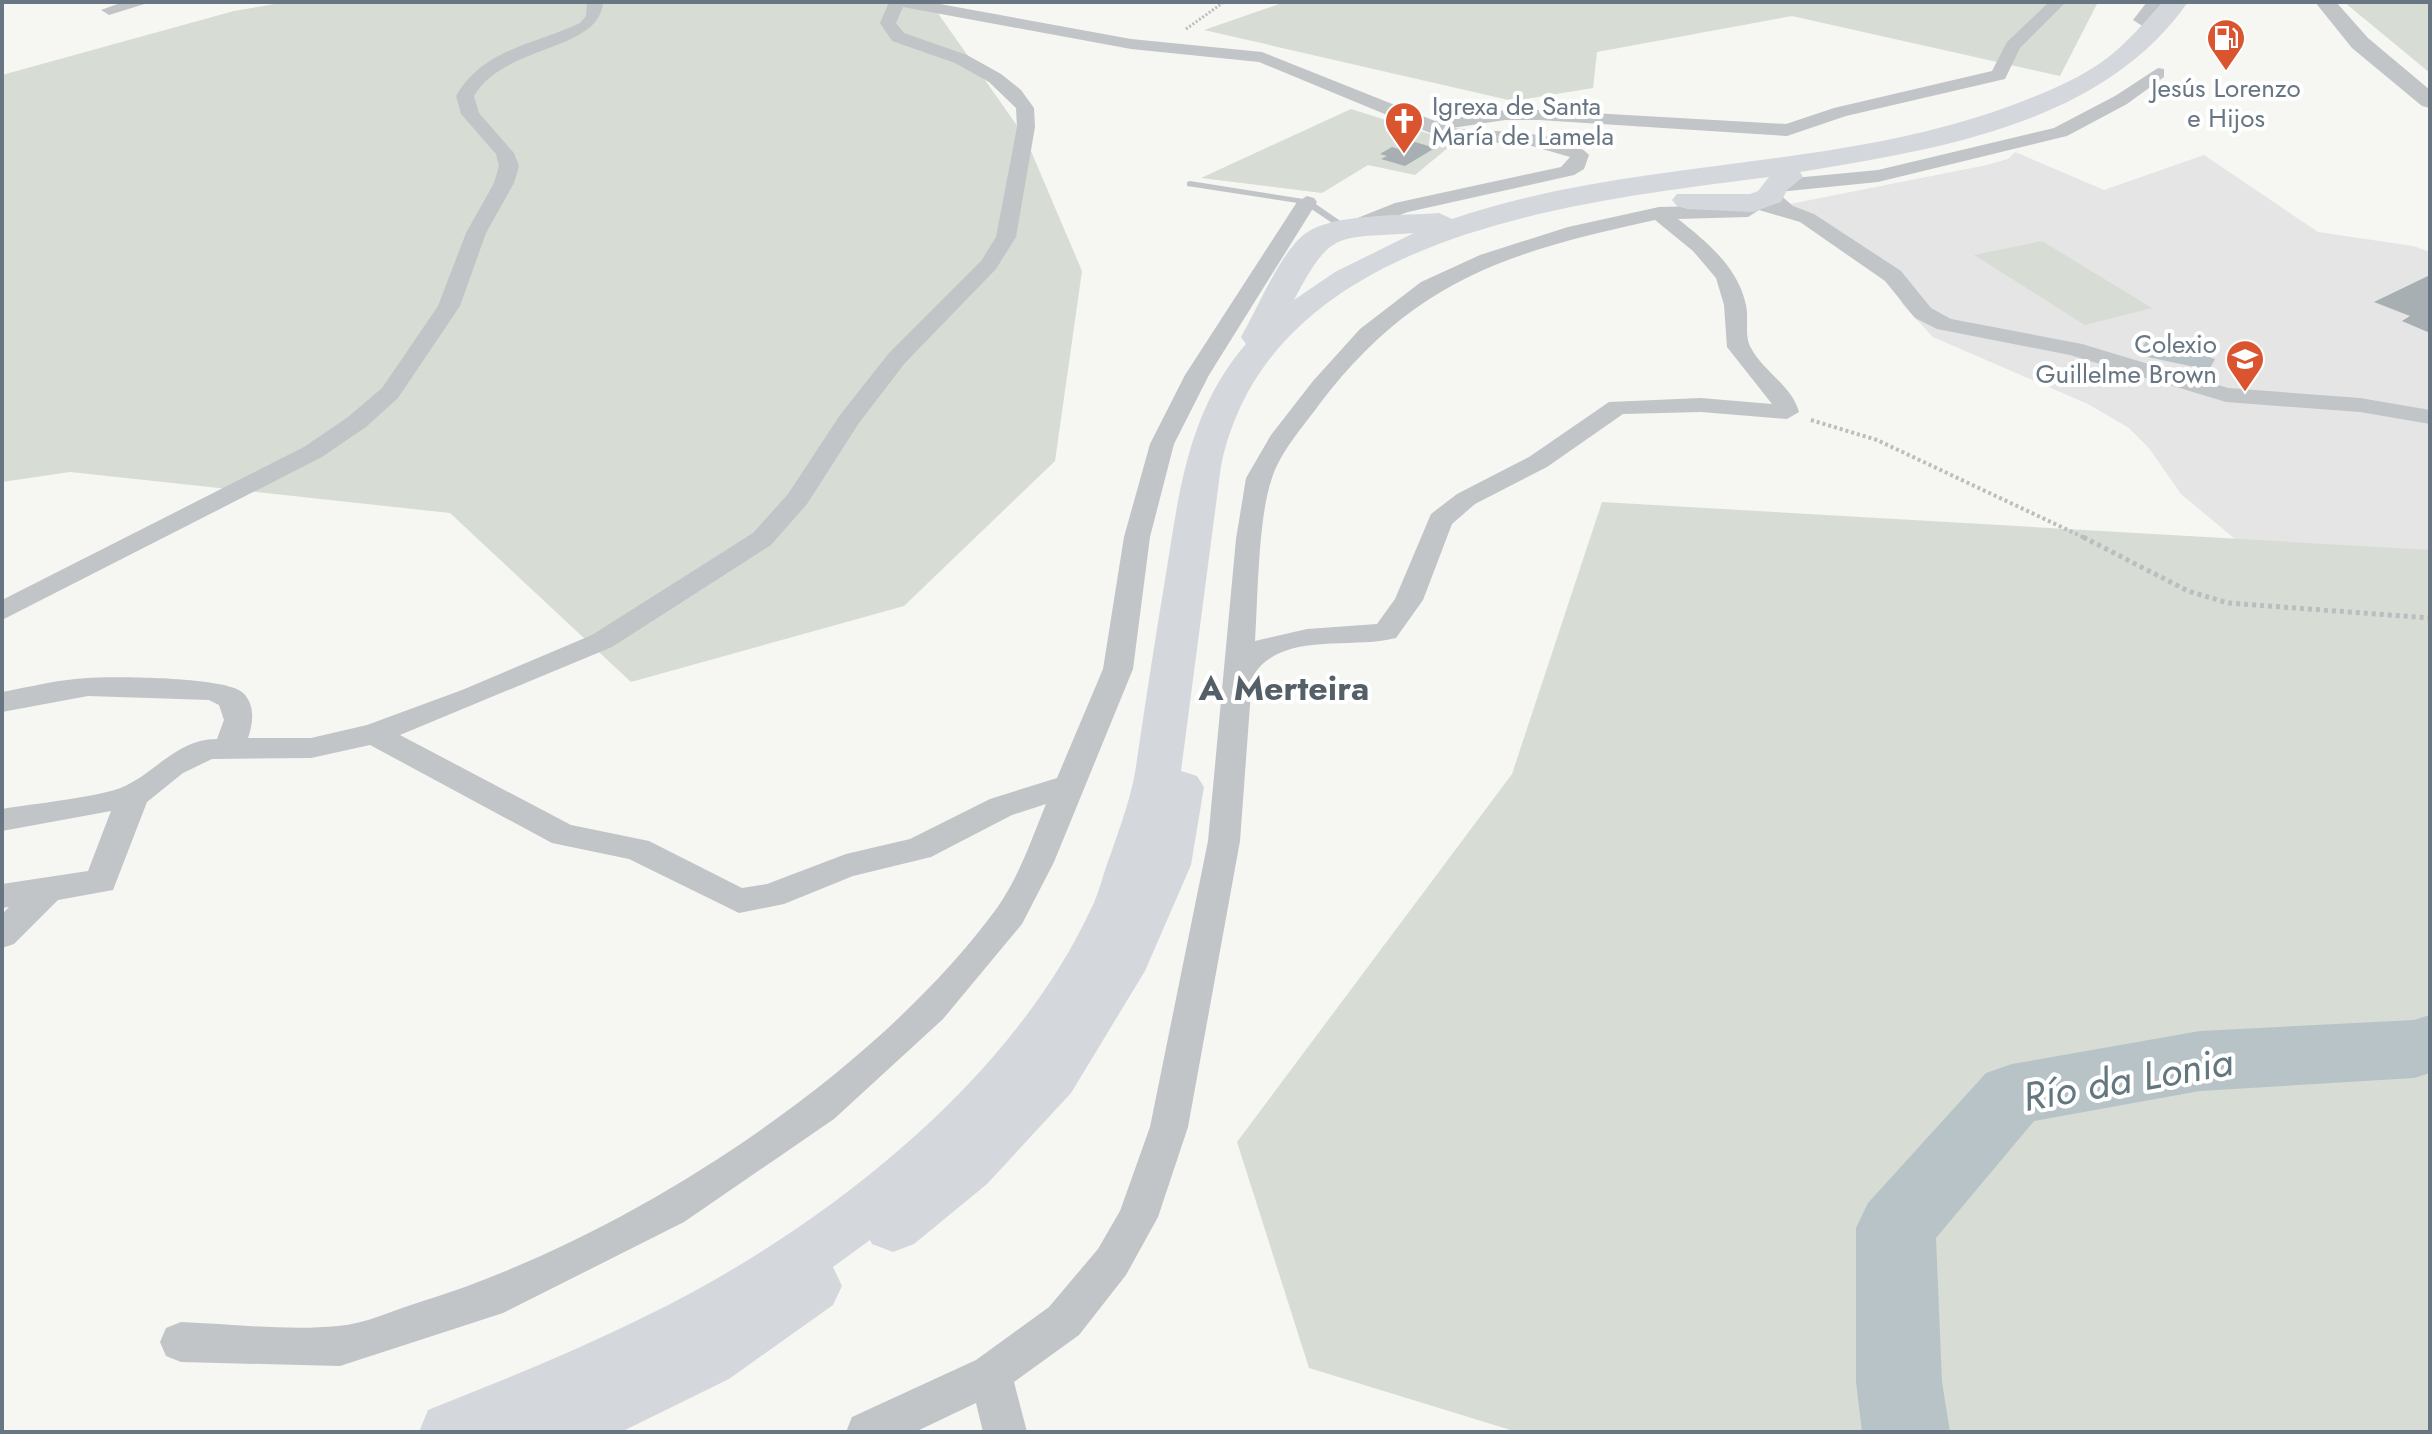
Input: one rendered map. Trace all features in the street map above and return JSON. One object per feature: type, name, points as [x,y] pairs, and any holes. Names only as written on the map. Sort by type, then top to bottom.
[{"type":"main road","points":[[560,1431],[707,1358],[854,1258],[967,1167],[1052,1077],[1119,971],[1167,865],[1189,745],[1214,534],[1230,462],[1260,366],[1362,294],[1432,256],[1483,236],[1620,203],[1893,149],[1991,122],[2068,92],[2119,63],[2156,16],[2176,2]]},
{"type":"main road","points":[[1324,266],[1318,238],[1347,229],[1531,216],[1620,203],[1766,194],[2037,118],[2106,85],[2159,49],[2197,2]]},
{"type":"main road","points":[[451,1432],[545,1398],[688,1329],[805,1259],[907,1178],[987,1100],[1078,987],[1119,908],[1154,796],[1201,469],[1220,408],[1260,366],[1324,266],[1450,220]]},
{"type":"street","points":[[109,10],[143,2]]},
{"type":"street","points":[[2,611],[313,452],[357,422],[390,393],[449,306],[476,233],[504,183],[509,166],[505,153],[470,114],[465,96],[469,86],[479,73],[502,59],[586,26],[594,17],[595,2]]},
{"type":"street","points":[[2,820],[133,796],[172,766],[207,749],[311,748],[374,734],[472,697],[602,641],[762,539],[798,499],[849,420],[897,358],[989,265],[1006,237],[1026,127],[1025,108],[1015,94],[961,59],[898,37],[888,23],[900,2],[1101,39],[1262,57],[1432,126],[1478,139],[1564,146],[1580,155],[1577,165],[1567,171],[1450,220]]},
{"type":"street","points":[[1432,126],[1505,115],[1539,115],[1787,130],[1840,112],[1999,75],[2013,46],[2058,2]]},
{"type":"street","points":[[2325,2],[2360,43],[2430,101]]},
{"type":"street","points":[[1766,194],[1878,176],[2060,132],[2121,100],[2158,73]]},
{"type":"street","points":[[1766,194],[1893,276],[1923,313],[1945,324],[2074,349],[2226,395],[2360,405],[2430,417]]},
{"type":"street","points":[[181,1342],[340,1346],[488,1300],[670,1210],[821,1108],[930,1009],[1010,915],[1038,862],[1071,785],[1118,669],[1137,537],[1162,444],[1197,375],[1324,266],[1307,202]]},
{"type":"street","points":[[868,1432],[991,1374],[1064,1321],[1112,1262],[1138,1217],[1169,1127],[1224,841],[1249,539],[1259,478],[1280,440],[1368,334],[1429,287],[1487,259],[1568,233],[1620,203],[1700,247],[1726,277],[1735,305],[1738,347],[1785,404],[1787,412],[1701,405],[1617,407],[1538,462],[1466,499],[1440,520],[1409,600],[1386,632],[1301,640],[1261,649],[1246,661],[1238,677]]},
{"type":"street","points":[[2,702],[88,687],[214,691],[232,699],[239,720],[229,749]]},
{"type":"street","points":[[374,734],[563,835],[637,849],[739,901],[772,895],[846,866],[919,849],[1001,807],[1071,785]]},
{"type":"street","points":[[2,896],[46,892],[101,881],[133,796]]},
{"type":"street","points":[[2,935],[46,892]]},
{"type":"street","points":[[991,1374],[1005,1432]]},
{"type":"lane","points":[[1190,184],[1307,202],[1347,229]]},
{"type":"path","points":[[1180,48],[1187,28],[1224,2]]},
{"type":"path","points":[[1787,412],[1877,440],[2010,500],[2188,591],[2228,603],[2430,618]]},
{"type":"shaded area","points":[[286,2],[930,2],[1025,137],[1082,271],[1055,461],[904,606],[631,682],[450,513],[70,472],[2,482],[2,75],[234,11]]},
{"type":"shaded area","points":[[1285,2],[2098,2],[2060,76],[1792,16],[1597,52],[1593,88],[1513,101],[1204,30]]},
{"type":"shaded area","points":[[2344,2],[2430,2],[2430,73]]},
{"type":"shaded area","points":[[1351,109],[1455,142],[1415,175],[1368,165],[1322,193],[1201,178]]},
{"type":"shaded area","name":"Colexio Guillelme Brown","points":[[2015,152],[2104,190],[2204,155],[2318,232],[2413,246],[2430,252],[2430,612],[2311,602],[2181,494],[2149,448],[2129,428],[2088,404],[1933,337],[1902,304],[1893,275],[1790,204],[1987,165],[2008,159]]},
{"type":"shaded area","points":[[2042,241],[2152,308],[2085,325],[1974,255]]},
{"type":"shaded area","points":[[2148,338],[2215,359],[2209,370],[2138,355]]},
{"type":"shaded area","points":[[1602,502],[2430,550],[2430,1432],[1517,1432],[1309,1368],[1237,1142],[1512,774]]},
{"type":"building","name":"Igrexa de Santa María de Lamela","points":[[1415,142],[1435,148],[1405,166],[1381,159],[1387,156],[1380,154],[1392,147],[1402,150]]},
{"type":"building","points":[[2430,275],[2430,333],[2402,321],[2410,316],[2374,302]]},
{"type":"waterway","name":"Río da Lonia","points":[[1906,1432],[1899,1382],[1896,1228],[2012,1095],[2200,1061],[2414,1049],[2430,1044]]},
{"type":"place","name":"Jesús Lorenzo e Hijos","points":[[2226,72]]},
{"type":"place","name":"Igrexa de Santa María de Lamela","points":[[1404,155]]},
{"type":"place","name":"Colexio Guillelme Brown","points":[[2245,393]]},
{"type":"district","name":"A Merteira","points":[[1284,688]]}]
